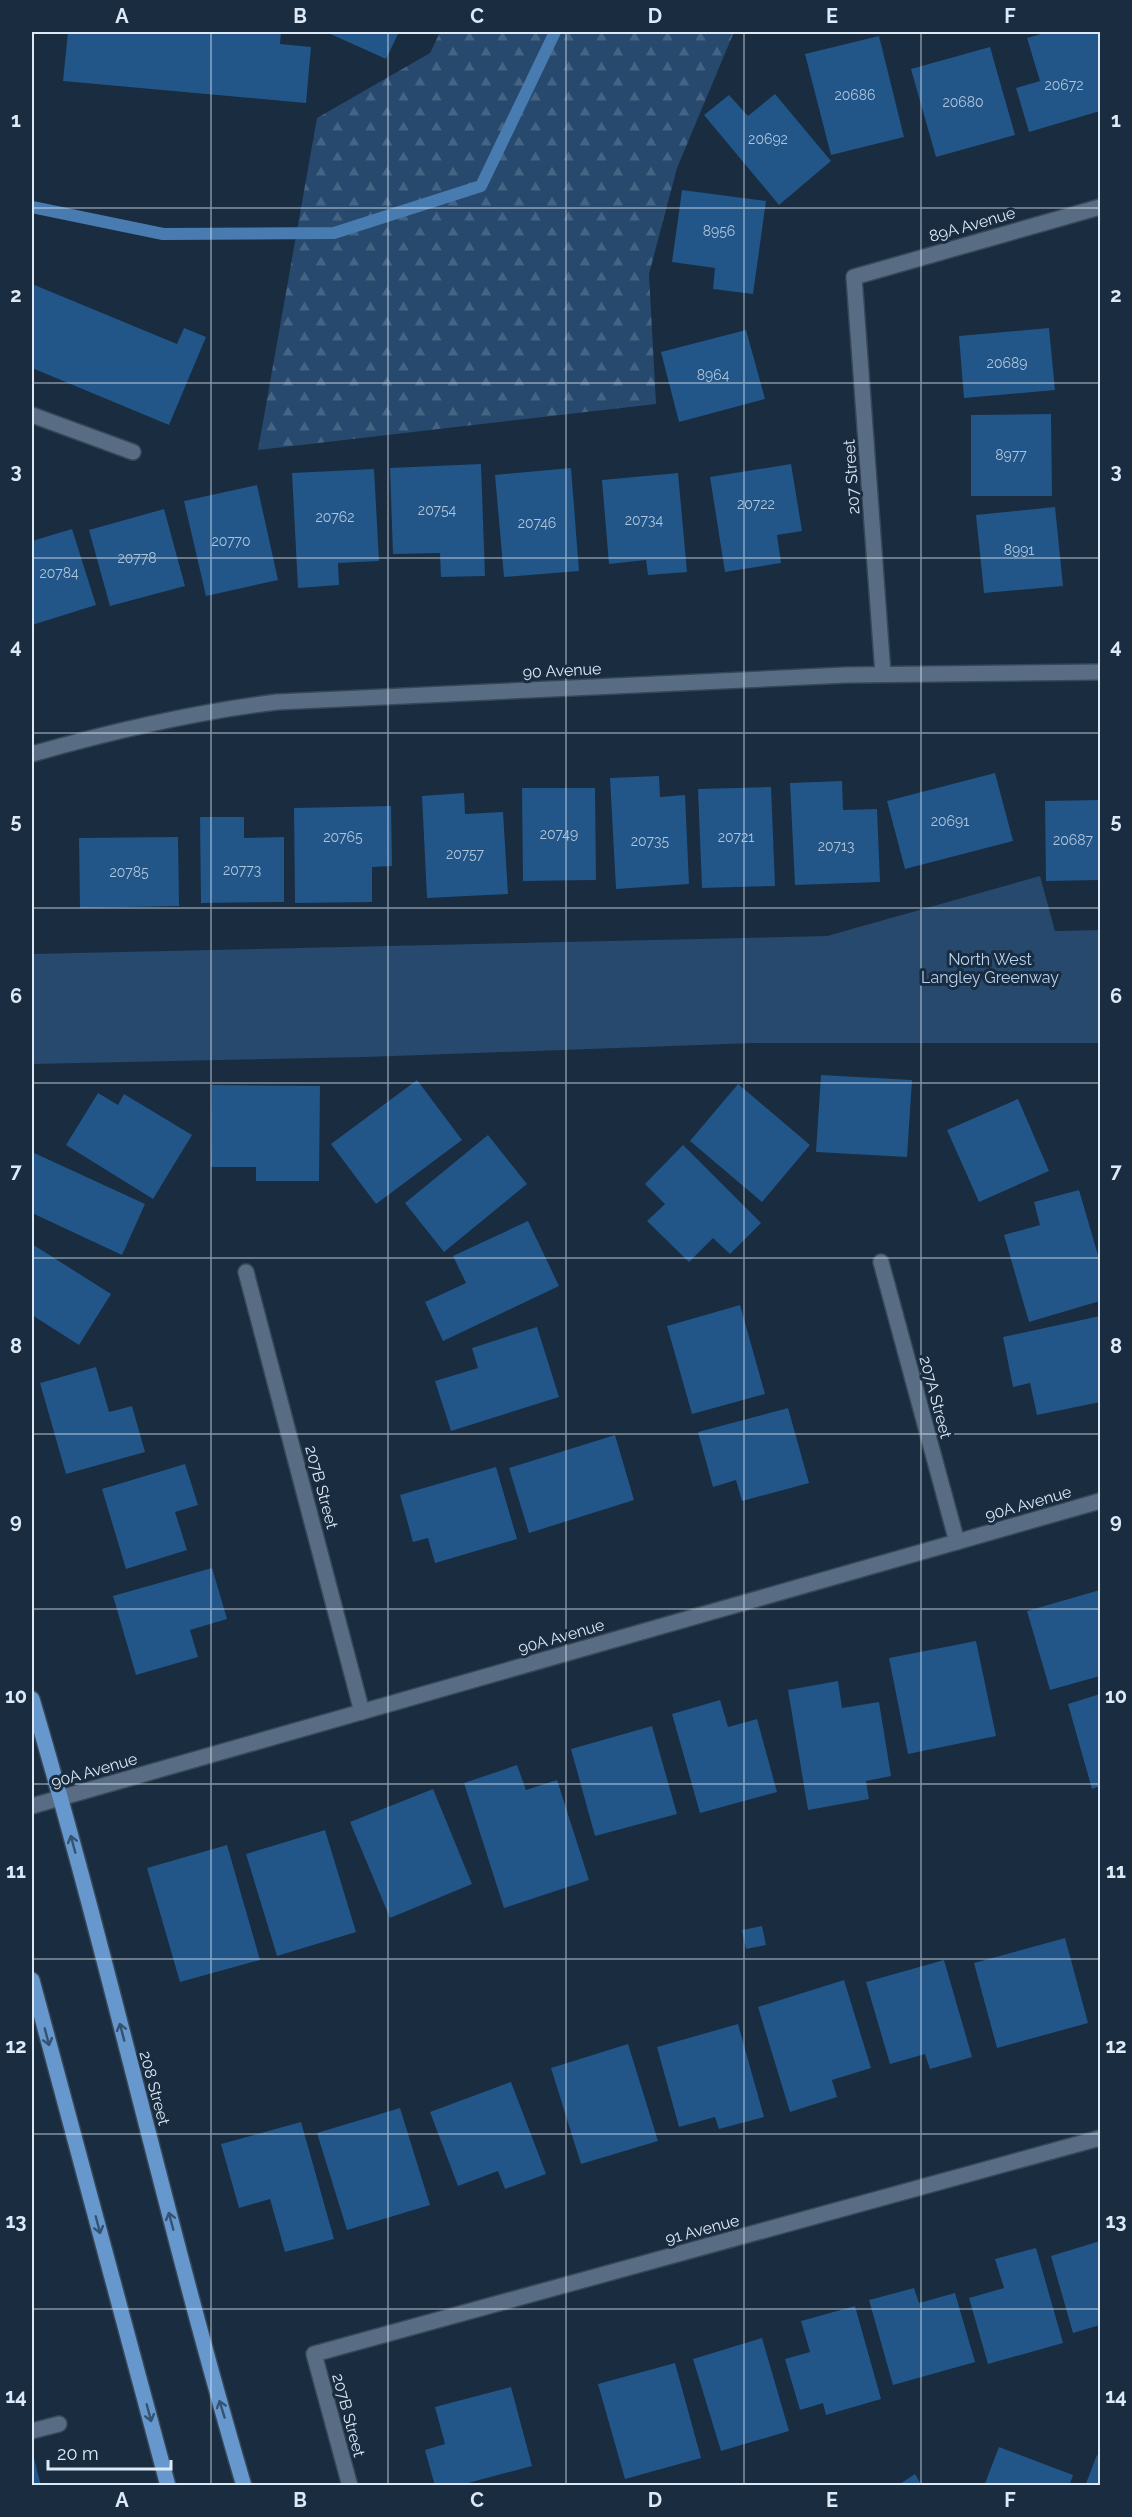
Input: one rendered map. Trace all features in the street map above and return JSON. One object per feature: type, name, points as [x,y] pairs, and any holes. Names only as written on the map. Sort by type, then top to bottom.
[{"type":"main road","name":"208 Street","points":[[32,1699],[61,1798],[206,2356],[244,2486]]},
{"type":"main road","points":[[32,1980],[168,2486]]},
{"type":"street","name":"89A Avenue","points":[[854,277],[1101,207]]},
{"type":"street","name":"207 Street","points":[[854,277],[883,674]]},
{"type":"street","points":[[32,415],[133,452]]},
{"type":"street","name":"90 Avenue","points":[[32,754],[102,734],[209,710],[278,702],[883,674],[1101,672]]},
{"type":"street","name":"207A Street","points":[[881,1262],[957,1542]]},
{"type":"street","name":"207B Street","points":[[246,1272],[363,1712]]},
{"type":"street","name":"90A Avenue","points":[[32,1806],[1101,1501]]},
{"type":"street","name":"91 Avenue","points":[[314,2354],[1101,2138]]},
{"type":"street","name":"207B Street","points":[[314,2354],[350,2486]]},
{"type":"street","points":[[32,2431],[59,2424]]},
{"type":"green space","points":[[440,32],[734,32],[677,168],[649,274],[656,404],[258,450],[317,118],[430,53]]},
{"type":"green space","name":"North West Langley Greenway","points":[[1040,876],[1055,931],[1100,930],[1100,1043],[754,1043],[366,1057],[32,1064],[32,954],[827,936]]},
{"type":"building","points":[[68,32],[281,32],[280,44],[311,47],[306,103],[63,81]]},
{"type":"building","points":[[326,32],[399,32],[386,59]]},
{"type":"building","points":[[1048,32],[1100,32],[1100,111],[1029,132],[1016,88],[1040,81],[1027,38]]},
{"type":"building","points":[[879,36],[904,137],[831,155],[805,54]]},
{"type":"building","points":[[990,47],[1015,135],[936,157],[911,69]]},
{"type":"building","points":[[775,94],[831,161],[779,205],[704,115],[729,95],[748,116]]},
{"type":"building","points":[[682,190],[766,201],[753,294],[713,289],[715,268],[672,262]]},
{"type":"building","points":[[32,284],[177,344],[184,328],[206,337],[169,425],[32,368]]},
{"type":"building","points":[[1049,328],[1055,390],[964,398],[959,336]]},
{"type":"building","points":[[746,330],[765,399],[679,422],[661,352]]},
{"type":"building","points":[[1051,414],[1052,496],[971,496],[971,415]]},
{"type":"building","points":[[481,464],[485,576],[441,577],[440,553],[393,554],[390,468]]},
{"type":"building","points":[[791,464],[802,531],[777,535],[781,563],[725,572],[710,477]]},
{"type":"building","points":[[571,468],[579,571],[504,577],[495,475]]},
{"type":"building","points":[[374,469],[379,561],[338,563],[339,585],[298,588],[292,473]]},
{"type":"building","points":[[678,473],[687,572],[648,575],[646,560],[609,564],[602,480]]},
{"type":"building","points":[[257,485],[278,580],[206,596],[184,501]]},
{"type":"building","points":[[1055,507],[1063,586],[984,593],[976,515]]},
{"type":"building","points":[[164,509],[185,586],[110,606],[89,530]]},
{"type":"building","points":[[72,529],[96,605],[32,625],[32,541]]},
{"type":"building","points":[[995,773],[1013,841],[905,869],[887,801]]},
{"type":"building","points":[[659,776],[660,797],[685,795],[689,884],[616,889],[610,778]]},
{"type":"building","points":[[842,781],[843,810],[877,809],[880,882],[795,885],[790,783]]},
{"type":"building","points":[[771,787],[775,886],[702,888],[698,789]]},
{"type":"building","points":[[522,788],[595,788],[596,880],[523,881]]},
{"type":"building","points":[[464,793],[465,814],[503,812],[508,894],[427,898],[422,796]]},
{"type":"building","points":[[1100,800],[1100,880],[1046,881],[1045,801]]},
{"type":"building","points":[[391,806],[392,866],[372,867],[372,902],[295,903],[294,808]]},
{"type":"building","points":[[200,817],[244,817],[244,838],[284,837],[284,902],[201,903]]},
{"type":"building","points":[[178,837],[179,906],[80,908],[79,838]]},
{"type":"building","points":[[821,1075],[912,1080],[907,1157],[816,1152]]},
{"type":"building","points":[[417,1080],[462,1140],[376,1204],[331,1144]]},
{"type":"building","points":[[738,1084],[810,1145],[762,1202],[690,1141]]},
{"type":"building","points":[[212,1085],[320,1086],[319,1181],[256,1181],[256,1167],[211,1167]]},
{"type":"building","points":[[98,1093],[118,1105],[124,1094],[192,1135],[153,1199],[66,1145]]},
{"type":"building","points":[[1018,1099],[1049,1171],[979,1202],[947,1130]]},
{"type":"building","points":[[488,1135],[527,1184],[444,1252],[405,1203]]},
{"type":"building","points":[[683,1145],[761,1223],[730,1254],[713,1238],[689,1262],[647,1221],[665,1204],[645,1184]]},
{"type":"building","points":[[32,1152],[145,1204],[122,1255],[32,1213]]},
{"type":"building","points":[[1079,1190],[1100,1262],[1100,1301],[1029,1322],[1004,1235],[1040,1225],[1034,1202]]},
{"type":"building","points":[[528,1221],[559,1286],[443,1341],[425,1302],[466,1283],[453,1256]]},
{"type":"building","points":[[32,1244],[111,1294],[79,1345],[32,1315]]},
{"type":"building","points":[[740,1305],[765,1394],[692,1414],[667,1326]]},
{"type":"building","points":[[1100,1316],[1100,1402],[1037,1415],[1030,1383],[1013,1387],[1003,1337]]},
{"type":"building","points":[[537,1327],[559,1397],[451,1431],[435,1381],[478,1368],[472,1348]]},
{"type":"building","points":[[96,1367],[109,1412],[132,1406],[145,1452],[66,1474],[40,1383]]},
{"type":"building","points":[[788,1408],[809,1483],[742,1501],[736,1480],[713,1487],[698,1432]]},
{"type":"building","points":[[615,1435],[634,1500],[529,1533],[509,1468]]},
{"type":"building","points":[[185,1464],[198,1505],[175,1512],[187,1550],[126,1569],[102,1489]]},
{"type":"building","points":[[496,1467],[517,1539],[435,1563],[428,1538],[413,1542],[400,1495]]},
{"type":"building","points":[[212,1568],[227,1619],[190,1630],[198,1657],[136,1675],[113,1596]]},
{"type":"building","points":[[1100,1590],[1100,1676],[1050,1690],[1027,1611]]},
{"type":"building","points":[[976,1641],[996,1736],[908,1754],[889,1658]]},
{"type":"building","points":[[838,1681],[842,1708],[879,1702],[891,1776],[866,1781],[869,1799],[808,1810],[788,1690]]},
{"type":"building","points":[[1100,1694],[1100,1786],[1092,1789],[1068,1704]]},
{"type":"building","points":[[720,1700],[728,1727],[757,1719],[777,1792],[700,1813],[672,1714]]},
{"type":"building","points":[[652,1726],[677,1814],[595,1836],[571,1749]]},
{"type":"building","points":[[517,1765],[526,1790],[557,1780],[589,1880],[504,1908],[464,1783]]},
{"type":"building","points":[[433,1789],[472,1884],[390,1918],[350,1822]]},
{"type":"building","points":[[325,1830],[356,1932],[277,1956],[246,1854]]},
{"type":"building","points":[[227,1845],[260,1960],[180,1982],[147,1868]]},
{"type":"building","points":[[762,1926],[766,1945],[746,1949],[742,1930]]},
{"type":"building","points":[[1065,1938],[1088,2023],[997,2048],[974,1963]]},
{"type":"building","points":[[944,1960],[972,2057],[930,2069],[925,2054],[890,2064],[866,1982]]},
{"type":"building","points":[[844,1980],[871,2068],[832,2080],[837,2097],[790,2112],[758,2007]]},
{"type":"building","points":[[738,2024],[764,2117],[719,2129],[715,2117],[679,2127],[657,2047]]},
{"type":"building","points":[[628,2044],[658,2141],[581,2164],[551,2068]]},
{"type":"building","points":[[511,2082],[546,2174],[505,2189],[498,2171],[458,2186],[430,2112]]},
{"type":"building","points":[[400,2108],[430,2205],[347,2230],[317,2133]]},
{"type":"building","points":[[301,2122],[334,2239],[285,2252],[270,2199],[239,2208],[221,2144]]},
{"type":"building","points":[[1100,2241],[1100,2325],[1073,2333],[1051,2256]]},
{"type":"building","points":[[1036,2248],[1063,2343],[988,2364],[969,2298],[1004,2288],[995,2259]]},
{"type":"building","points":[[914,2288],[919,2303],[955,2293],[975,2362],[893,2385],[869,2300]]},
{"type":"building","points":[[855,2306],[881,2399],[826,2415],[823,2403],[800,2410],[785,2359],[810,2352],[801,2321]]},
{"type":"building","points":[[762,2338],[789,2431],[721,2451],[693,2359]]},
{"type":"building","points":[[675,2363],[701,2458],[625,2479],[598,2384]]},
{"type":"building","points":[[511,2387],[532,2466],[457,2486],[435,2486],[425,2450],[445,2444],[435,2407]]},
{"type":"building","points":[[999,2447],[1073,2475],[1069,2486],[984,2486]]},
{"type":"building","points":[[1097,2455],[1100,2456],[1100,2486],[1085,2486]]},
{"type":"building","points":[[34,2458],[41,2486],[32,2486]]},
{"type":"building","points":[[915,2474],[922,2486],[897,2486]]},
{"type":"waterway","points":[[32,207],[163,234],[334,233],[481,186],[555,32]]}]
